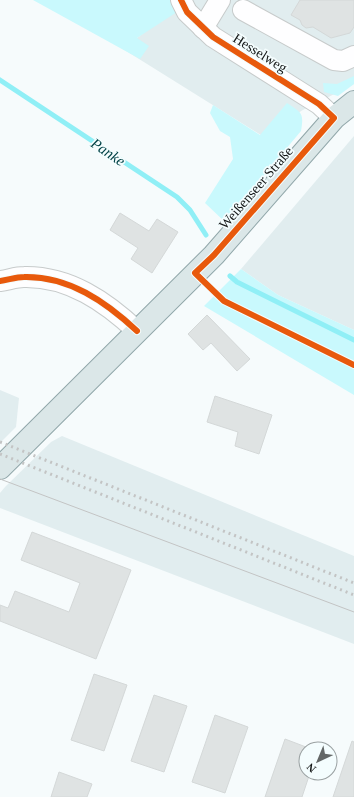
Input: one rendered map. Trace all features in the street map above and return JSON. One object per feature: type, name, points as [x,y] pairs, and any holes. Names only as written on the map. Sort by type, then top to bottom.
[{"type":"main road","name":"Weißenseer Straße","points":[[0,468],[137,331],[200,278],[214,255],[334,118],[354,102]]},
{"type":"street","points":[[203,28],[220,0]]},
{"type":"street","name":"Hesselweg","points":[[184,6],[212,37],[319,104],[334,118]]},
{"type":"street","points":[[243,10],[334,60],[343,61],[354,56]]},
{"type":"street","points":[[0,281],[24,277],[52,280],[77,288],[101,301],[137,331]]},
{"type":"shaded area","points":[[33,0],[171,0],[177,12],[137,38],[149,46],[140,59]]},
{"type":"shaded area","points":[[186,0],[354,0],[354,84],[301,111],[269,140],[123,49]]},
{"type":"shaded area","points":[[354,76],[354,84],[338,96],[324,92],[323,83],[337,84]]},
{"type":"shaded area","points":[[287,103],[301,114],[301,131],[225,222],[205,203],[233,159],[230,137],[220,131],[210,113],[213,105],[260,135]]},
{"type":"shaded area","points":[[354,136],[354,330],[278,295],[241,269]]},
{"type":"shaded area","points":[[241,269],[278,295],[354,330],[354,395],[204,306]]},
{"type":"shaded area","points":[[0,390],[19,398],[16,427],[0,443]]},
{"type":"shaded area","points":[[62,436],[354,556],[354,644],[0,508],[0,493],[5,487],[51,442]]},
{"type":"building","points":[[300,0],[354,0],[354,27],[350,33],[331,38],[313,27],[306,28],[302,25],[300,20],[291,15]]},
{"type":"building","points":[[120,213],[149,231],[157,219],[178,232],[152,273],[131,259],[138,248],[110,230]]},
{"type":"building","points":[[207,315],[250,359],[237,371],[211,343],[203,350],[188,334]]},
{"type":"building","points":[[215,396],[272,415],[259,454],[235,446],[238,432],[207,422]]},
{"type":"building","points":[[32,532],[131,570],[96,659],[0,621],[0,605],[8,608],[15,591],[69,612],[80,583],[21,560]]},
{"type":"building","points":[[94,674],[127,685],[104,751],[71,740]]},
{"type":"building","points":[[154,695],[187,706],[164,772],[131,761]]},
{"type":"building","points":[[215,715],[248,727],[225,793],[192,782]]},
{"type":"building","points":[[285,739],[298,744],[298,781],[307,781],[302,797],[265,797]]},
{"type":"building","points":[[352,741],[354,742],[354,797],[333,797]]},
{"type":"building","points":[[59,772],[92,784],[87,797],[51,797]]},
{"type":"waterway","name":"Panke","points":[[0,80],[177,197],[190,210],[206,235]]},
{"type":"waterway","name":"Panke","points":[[230,276],[237,282],[354,340]]},
{"type":"tram line","points":[[0,479],[354,612]]},
{"type":"railway","points":[[0,442],[354,583]]},
{"type":"railway","points":[[0,454],[354,595]]},
{"type":"cycle path","points":[[181,0],[187,12],[213,37],[319,104],[334,118],[214,255],[195,273],[224,301],[354,365]]},
{"type":"cycle path","points":[[0,281],[21,277],[41,278],[71,286],[86,293],[113,310],[137,331]]}]
